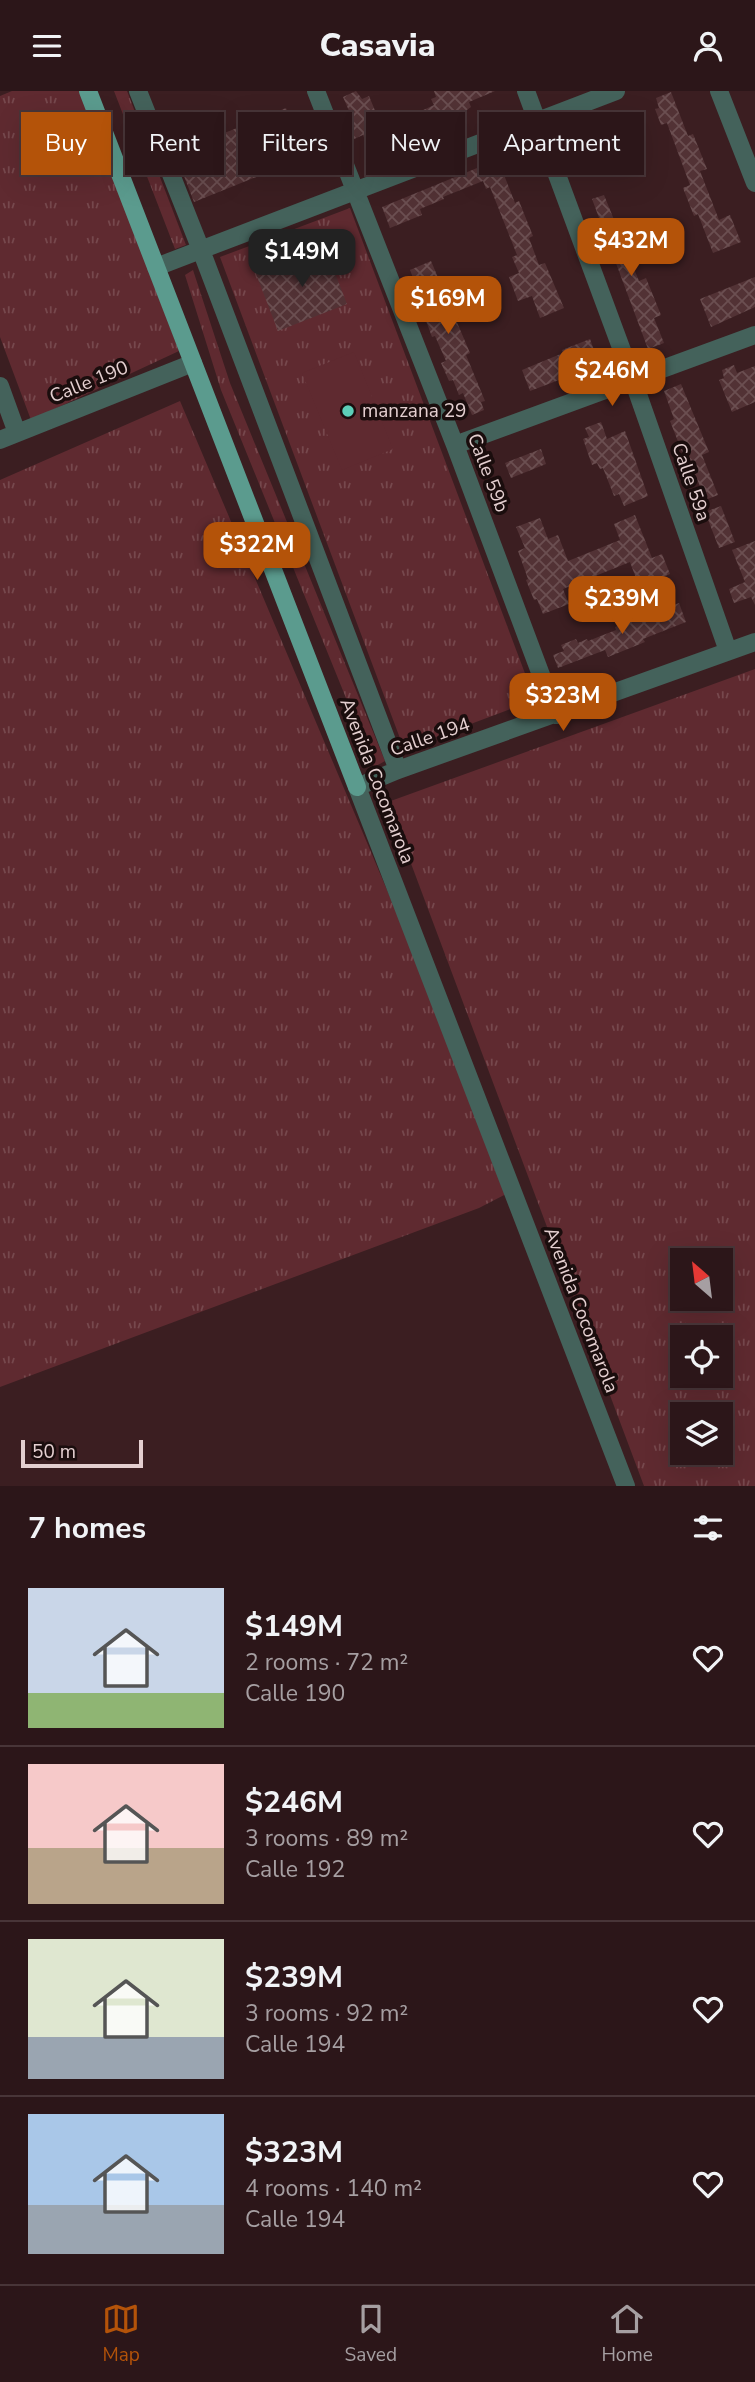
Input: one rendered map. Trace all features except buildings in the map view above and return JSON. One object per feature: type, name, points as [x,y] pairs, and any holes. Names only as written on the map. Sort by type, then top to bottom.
[{"type":"main road","name":"Avenida Cocomarola","points":[[88,91],[357,787]]},
{"type":"street","points":[[138,91],[398,770]]},
{"type":"street","name":"Calle 59b","points":[[316,91],[455,445],[556,715]]},
{"type":"street","name":"Calle 59a","points":[[526,91],[534,112]]},
{"type":"street","points":[[561,112],[616,91]]},
{"type":"street","points":[[719,91],[755,184]]},
{"type":"street","points":[[156,267],[479,143]]},
{"type":"street","name":"Calle 59a","points":[[558,175],[728,651]]},
{"type":"street","points":[[455,445],[755,335]]},
{"type":"street","name":"Calle 190","points":[[8,437],[193,363]]},
{"type":"street","points":[[0,386],[8,437]]},
{"type":"street","name":"Calle 194","points":[[357,787],[755,642]]},
{"type":"street","name":"Avenida Cocomarola","points":[[357,787],[626,1486]]},
{"type":"green space","points":[[12,91],[80,91],[88,112],[21,112],[21,175],[111,175],[111,172],[179,351],[31,420],[0,337],[0,96]]},
{"type":"green space","points":[[114,91],[127,91],[135,112],[125,112],[125,119]]},
{"type":"green space","points":[[146,175],[159,175],[186,245],[175,249]]},
{"type":"green space","points":[[350,208],[535,700],[404,749],[220,257]]},
{"type":"green space","points":[[193,270],[230,383],[385,761],[374,767],[221,390],[185,275]]},
{"type":"green space","name":"manzana 29","points":[[354,352],[393,449],[342,470],[302,373]]},
{"type":"green space","points":[[180,401],[481,1112],[510,1192],[479,1208],[0,1387],[0,480]]},
{"type":"green space","points":[[755,669],[755,1486],[644,1486],[388,802]]},
{"type":"place","name":"manzana 29","points":[[348,411]]}]
